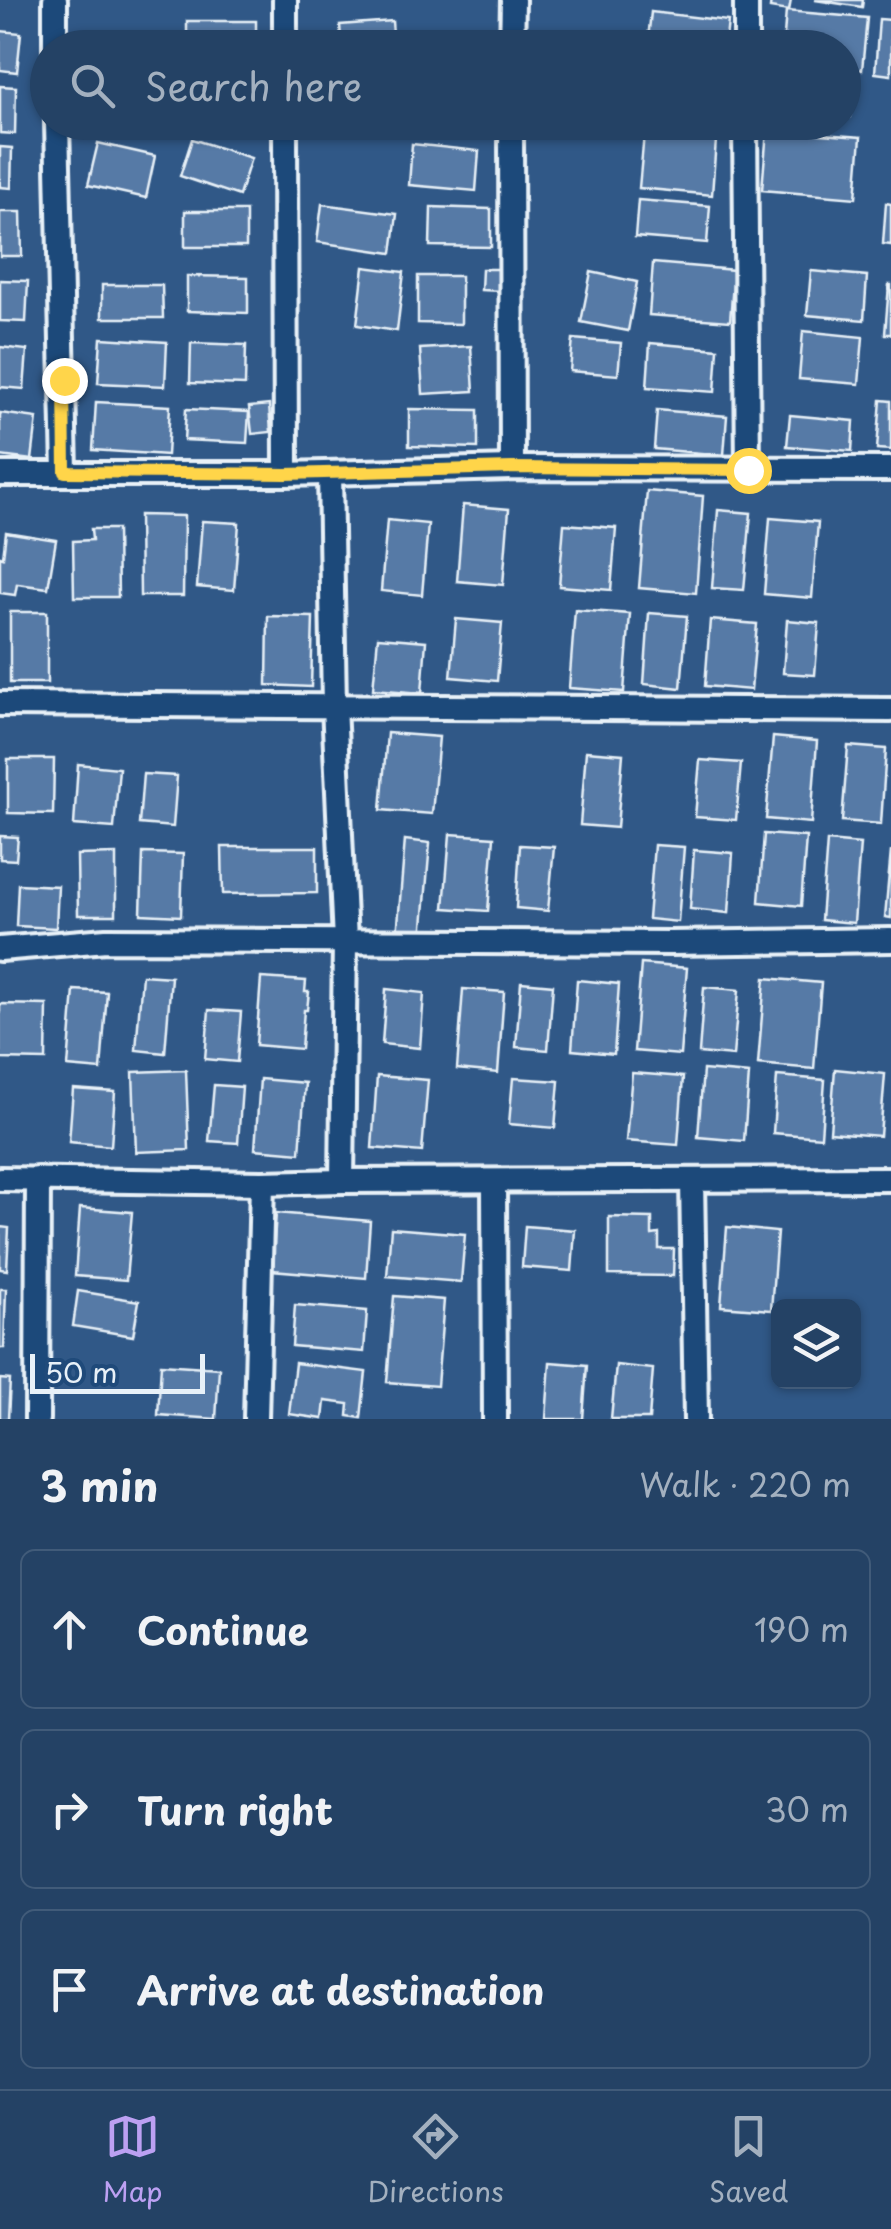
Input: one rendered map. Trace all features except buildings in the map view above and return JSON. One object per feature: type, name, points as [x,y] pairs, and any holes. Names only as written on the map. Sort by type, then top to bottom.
[{"type":"street","points":[[55,0],[55,30]]},
{"type":"street","points":[[284,30],[285,0]]},
{"type":"street","points":[[512,30],[513,0]]},
{"type":"street","points":[[746,0],[746,30]]},
{"type":"street","points":[[57,140],[65,472]]},
{"type":"street","points":[[285,140],[286,474]]},
{"type":"street","points":[[511,140],[512,468]]},
{"type":"street","points":[[745,140],[748,470]]},
{"type":"street","points":[[0,474],[286,474],[512,468],[891,469]]},
{"type":"street","points":[[330,473],[334,706],[345,942],[342,1181]]},
{"type":"street","points":[[0,704],[891,710]]},
{"type":"street","points":[[0,949],[106,940],[891,940]]},
{"type":"street","points":[[0,1179],[262,1184],[891,1179]]},
{"type":"street","points":[[38,1179],[38,1419]]},
{"type":"street","points":[[692,1180],[696,1419]]},
{"type":"street","points":[[494,1182],[495,1419]]},
{"type":"street","points":[[256,1419],[262,1184]]},
{"type":"route","points":[[64,380],[65,472],[748,470]]}]
